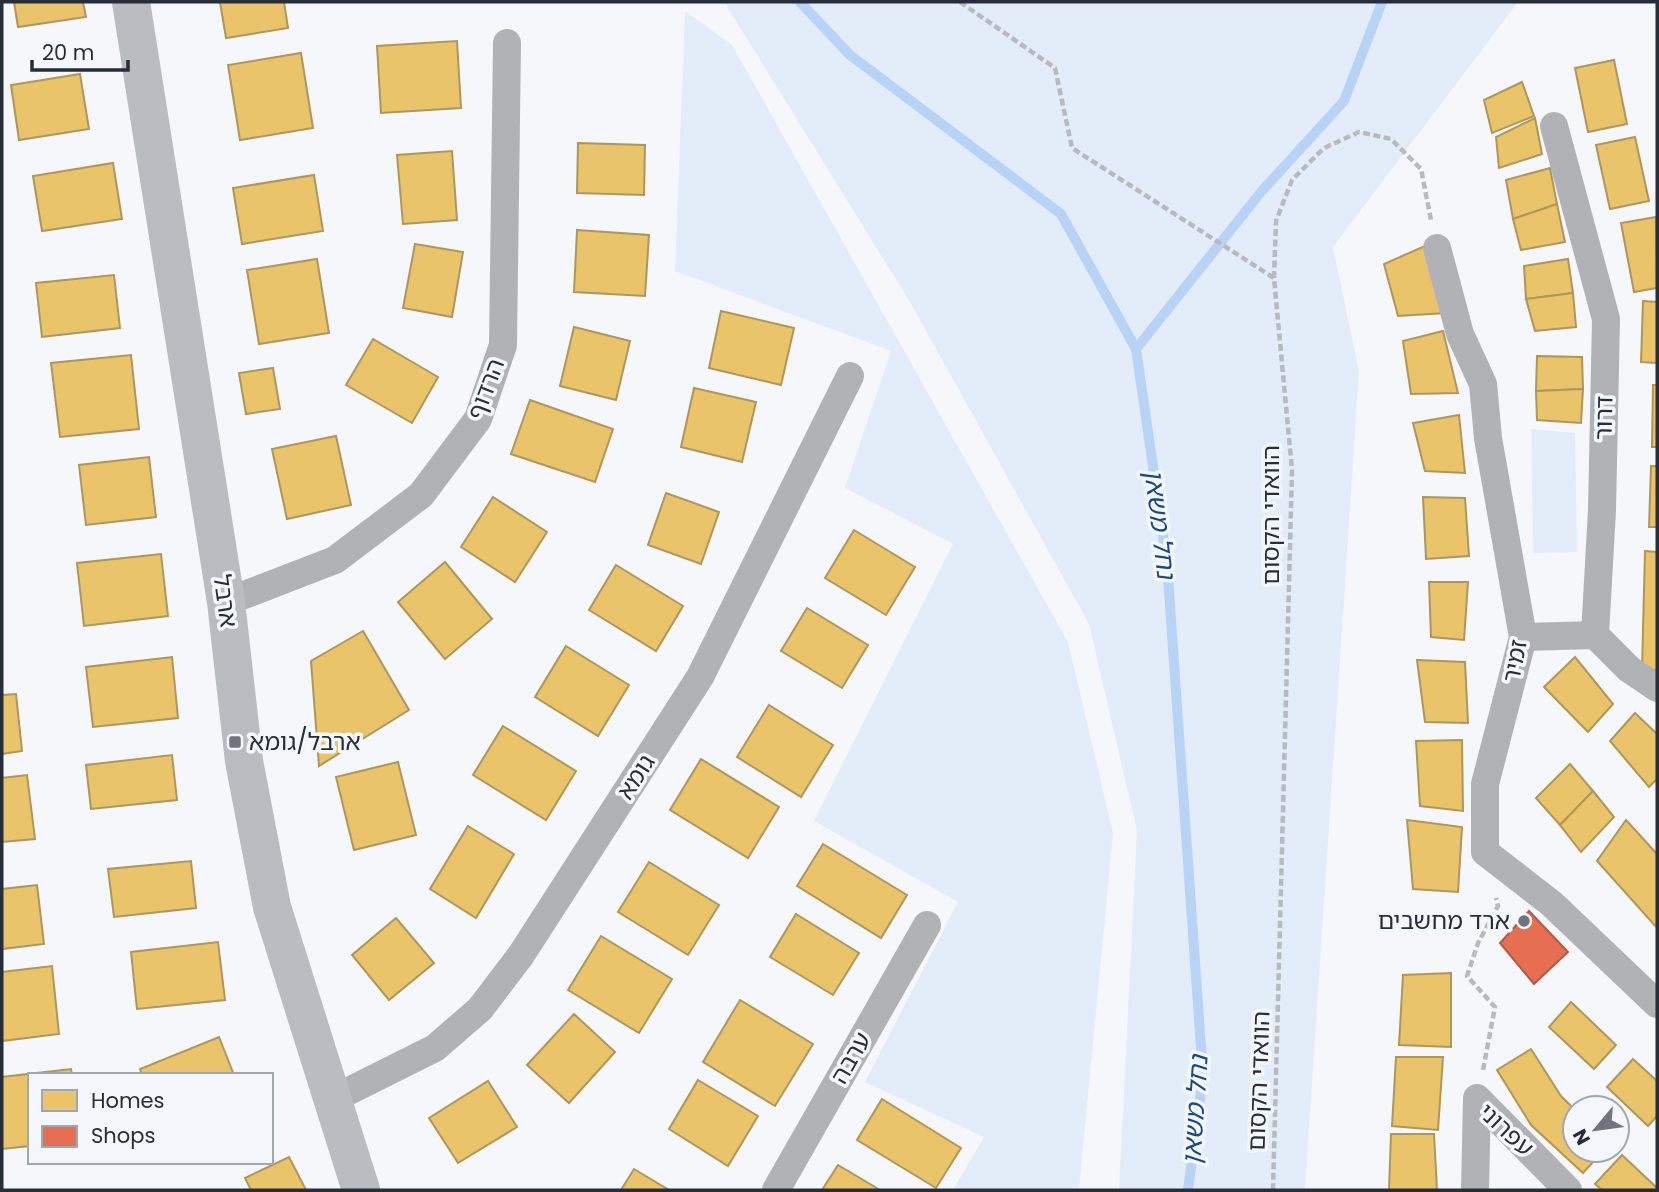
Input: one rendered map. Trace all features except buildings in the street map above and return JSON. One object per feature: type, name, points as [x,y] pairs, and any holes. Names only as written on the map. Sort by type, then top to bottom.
[{"type":"street","name":"ארבל","points":[[131,2],[226,602],[244,761],[272,907],[361,1190]]},
{"type":"street","name":"הרדוף","points":[[226,602],[335,560],[421,495],[478,419],[503,345],[507,43]]},
{"type":"street","name":"דרור","points":[[1554,126],[1606,319],[1602,510],[1595,635]]},
{"type":"street","name":"זמיר","points":[[1437,248],[1460,334],[1483,384],[1488,438],[1523,637],[1485,784],[1485,852]]},
{"type":"street","name":"גומא","points":[[331,1100],[435,1048],[480,1009],[521,956],[700,677],[850,376]]},
{"type":"street","points":[[1523,637],[1595,635],[1629,669],[1657,688]]},
{"type":"street","points":[[1485,852],[1552,904],[1657,1004]]},
{"type":"street","name":"ערבה","points":[[776,1190],[927,925]]},
{"type":"street","name":"עפרוני","points":[[1475,1190],[1477,1098]]},
{"type":"street","name":"עפרוני","points":[[1477,1098],[1568,1190]]},
{"type":"path","points":[[960,2],[1055,68],[1072,148],[1274,278]]},
{"type":"path","name":"הוואדי הקסום","points":[[1273,1190],[1292,470],[1274,278],[1276,221],[1292,180],[1324,148],[1359,132],[1391,139],[1421,169],[1437,248]]},
{"type":"path","points":[[1477,1098],[1495,1007],[1467,976],[1478,943],[1498,906],[1485,852]]},
{"type":"shaded area","points":[[714,2],[1518,2],[1333,247],[1359,372],[1305,1190],[1119,1190],[1137,831],[1089,624],[910,302],[726,5]]},
{"type":"shaded area","points":[[685,11],[732,45],[1068,642],[1113,833],[1079,1190],[953,1190],[984,1137],[865,1082],[958,902],[814,821],[953,544],[845,488],[891,351],[675,271]]},
{"type":"shaded area","points":[[1531,429],[1575,433],[1577,552],[1533,553]]},
{"type":"waterway","name":"נחל משאן","points":[[800,2],[850,55],[1061,214],[1136,349],[1167,563],[1203,1076],[1188,1190]]},
{"type":"waterway","points":[[1136,349],[1261,192],[1344,101],[1382,2]]},
{"type":"place","name":"ארבל/גומא","points":[[235,742]]},
{"type":"place","name":"ארד מחשבים","points":[[1524,921]]}]
